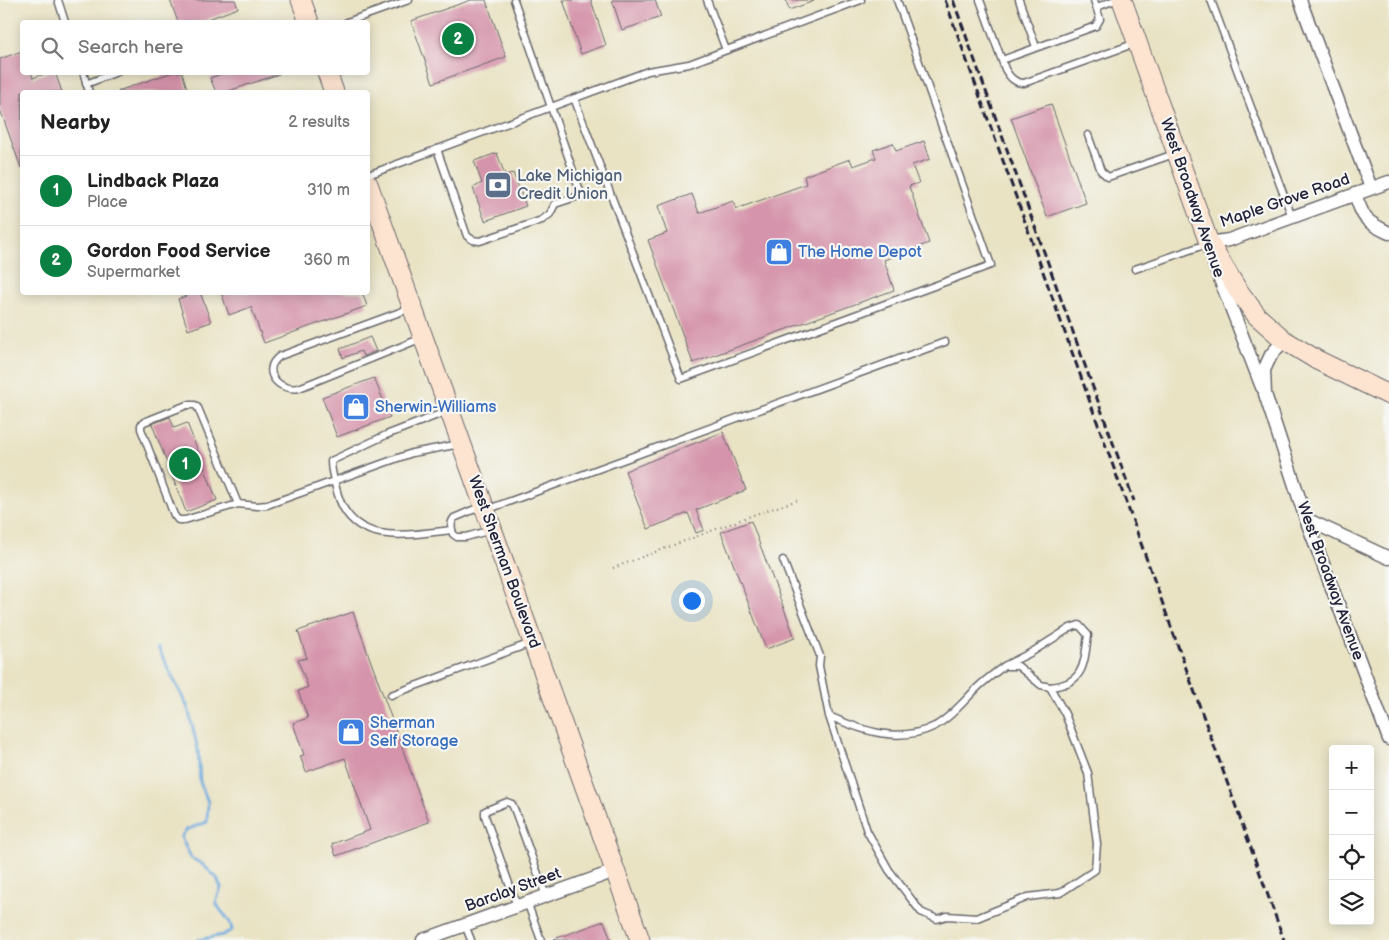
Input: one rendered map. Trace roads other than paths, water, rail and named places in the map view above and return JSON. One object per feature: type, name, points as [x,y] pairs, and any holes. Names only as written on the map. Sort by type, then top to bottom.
[{"type":"main road","points":[[301,0],[308,20]]},
{"type":"main road","name":"West Broadway Avenue","points":[[1122,0],[1209,243]]},
{"type":"main road","points":[[328,75],[333,90]]},
{"type":"main road","name":"West Sherman Boulevard","points":[[370,190],[640,940]]},
{"type":"main road","points":[[1209,243],[1237,289],[1257,316],[1284,340],[1317,360],[1389,395]]},
{"type":"street","points":[[1300,0],[1371,188]]},
{"type":"street","name":"Maple Grove Road","points":[[1209,243],[1229,240],[1389,182]]},
{"type":"street","points":[[1355,194],[1362,215],[1370,224],[1389,233]]},
{"type":"street","name":"West Broadway Avenue","points":[[1209,243],[1214,266],[1265,394],[1306,519],[1389,739]]},
{"type":"street","name":"West Broadway Avenue","points":[[1265,394],[1264,370],[1271,355],[1284,340]]},
{"type":"street","points":[[1306,519],[1389,558]]},
{"type":"street","name":"Barclay Street","points":[[423,940],[615,871]]},
{"type":"lane","points":[[58,0],[64,20]]},
{"type":"lane","points":[[353,20],[410,0]]},
{"type":"lane","points":[[437,149],[468,236],[473,240],[480,242],[542,220],[550,214],[555,204],[576,197],[580,191],[514,0]]},
{"type":"lane","points":[[707,0],[726,50]]},
{"type":"lane","points":[[370,174],[648,71],[689,64],[861,0]]},
{"type":"lane","points":[[574,98],[681,379],[991,265],[897,0]]},
{"type":"lane","points":[[980,0],[1002,60],[1011,78],[1020,83],[1137,43]]},
{"type":"lane","points":[[1019,0],[1036,48]]},
{"type":"lane","points":[[1002,60],[1096,26],[1100,19],[1096,3],[1116,0]]},
{"type":"lane","points":[[1211,0],[1292,217]]},
{"type":"lane","points":[[83,75],[89,90]]},
{"type":"lane","points":[[86,84],[109,75]]},
{"type":"lane","points":[[1088,135],[1101,171],[1108,177],[1177,153]]},
{"type":"lane","name":"Maple Grove Road","points":[[1135,269],[1209,243]]},
{"type":"lane","points":[[412,307],[280,356],[272,366],[272,374],[279,384],[286,388],[299,388],[423,338]]},
{"type":"lane","points":[[492,530],[461,538],[453,534],[452,522],[454,518],[945,342]]},
{"type":"lane","points":[[238,504],[198,408],[195,405],[186,405],[144,422],[141,425],[174,515],[178,520],[199,517],[238,504],[267,505],[412,453],[461,444]]},
{"type":"lane","points":[[449,411],[386,435],[332,461],[334,481],[341,504],[355,522],[369,530],[382,534],[402,535],[452,530]]},
{"type":"lane","points":[[783,560],[820,656],[819,666],[829,716],[867,831],[889,870],[921,912],[937,919],[947,916],[976,918],[1028,897],[1060,893],[1095,870],[1097,844],[1088,773],[1065,714],[1050,687]]},
{"type":"lane","points":[[829,716],[877,734],[903,736],[935,726],[1004,666],[1080,624],[1088,635],[1084,663],[1077,678],[1062,686],[1050,687],[1041,685],[1018,666],[1004,666]]},
{"type":"lane","points":[[390,695],[532,642]]},
{"type":"lane","points":[[541,940],[522,904],[485,816],[485,811],[507,802],[512,804],[546,896]]},
{"type":"lane","points":[[465,925],[470,940]]},
{"type":"waterway","points":[[158,648],[188,708],[198,750],[200,782],[208,802],[207,822],[186,830],[181,837],[191,858],[202,864],[217,878],[221,888],[216,902],[231,925],[232,930],[223,935],[198,940]]},
{"type":"railway","points":[[945,0],[1284,940]]},
{"type":"railway","points":[[953,0],[1134,501]]},
{"type":"place","name":"Gordon Food Service","points":[[458,39]]},
{"type":"place","name":"Lake Michigan Credit Union","points":[[498,185]]},
{"type":"place","name":"The Home Depot","points":[[779,252]]},
{"type":"place","name":"Sherwin-Williams","points":[[356,407]]},
{"type":"place","name":"Lindback Plaza","points":[[185,464]]},
{"type":"place","name":"Sherman Self Storage","points":[[351,732]]}]
